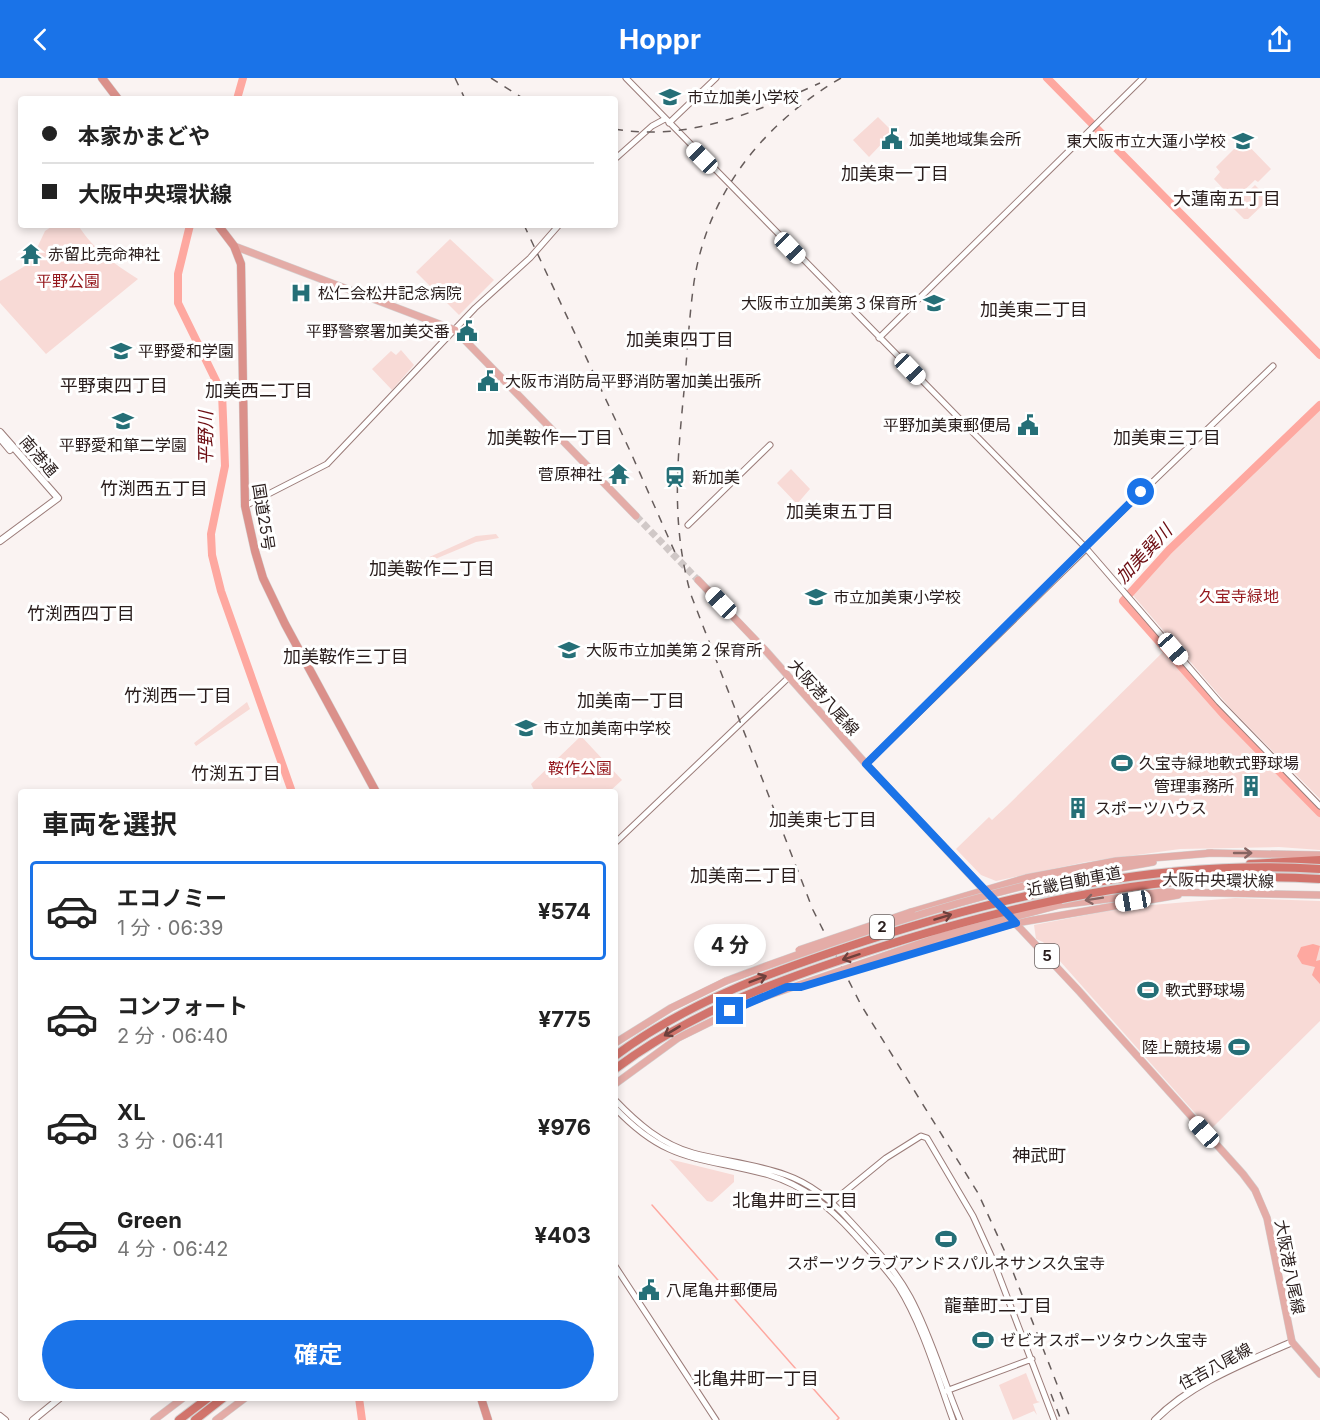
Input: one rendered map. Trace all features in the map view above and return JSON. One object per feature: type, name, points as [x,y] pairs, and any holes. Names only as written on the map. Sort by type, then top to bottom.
[{"type":"highway","points":[[102,78],[116,96]]},
{"type":"highway","name":"国道25号","points":[[220,228],[241,260],[245,506],[255,551],[270,592],[374,789]]},
{"type":"highway","points":[[1220,867],[1320,860]]},
{"type":"highway","name":"近畿自動車道","points":[[618,1054],[650,1032],[711,999],[777,971],[893,932],[1003,900],[1070,885],[1150,873],[1220,867],[1320,869]]},
{"type":"highway","name":"近畿自動車道","points":[[618,1067],[685,1023],[747,994],[808,971],[969,920],[1051,899],[1150,883],[1221,877],[1320,879]]},
{"type":"highway","points":[[179,1420],[204,1401]]},
{"type":"highway","points":[[195,1420],[220,1401]]},
{"type":"highway","points":[[482,1401],[488,1420]]},
{"type":"main road","points":[[234,246],[455,330],[636,516]]},
{"type":"main road","name":"南港通","points":[[0,432],[56,499]]},
{"type":"main road","name":"南港通","points":[[0,438],[56,499]]},
{"type":"main road","points":[[0,541],[56,499]]},
{"type":"main road","name":"大阪港八尾線","points":[[698,580],[866,764],[985,889],[1255,1190],[1268,1218],[1292,1342]]},
{"type":"main road","name":"2","points":[[775,962],[807,946],[1026,878],[1116,861],[1212,853]]},
{"type":"main road","name":"大阪中央環状線","points":[[618,1042],[671,1008],[726,981],[775,962],[969,899],[1040,882],[1212,853],[1320,855]]},
{"type":"main road","name":"大阪中央環状線","points":[[618,1082],[678,1038],[755,999],[939,937],[1059,905],[1122,895],[1163,892],[1320,895]]},
{"type":"main road","name":"2","points":[[787,987],[801,987],[1016,923],[1133,901],[1195,893]]},
{"type":"main road","points":[[1292,1342],[1320,1374]]},
{"type":"main road","name":"住吉八尾線","points":[[1158,1418],[1224,1373],[1292,1342]]},
{"type":"main road","points":[[33,1420],[56,1401]]},
{"type":"main road","points":[[154,1420],[179,1401]]},
{"type":"main road","points":[[216,1420],[241,1401]]},
{"type":"main road","points":[[0,1416],[5,1420]]},
{"type":"street","points":[[626,78],[1085,547],[1219,702],[1320,806]]},
{"type":"street","points":[[618,156],[652,126],[667,121],[716,78]]},
{"type":"street","points":[[879,338],[1143,78]]},
{"type":"street","points":[[245,506],[311,475],[327,464],[455,330],[534,254],[556,228]]},
{"type":"street","points":[[866,764],[1083,552],[1085,547],[1273,366]]},
{"type":"street","points":[[688,525],[770,446]]},
{"type":"street","points":[[618,840],[788,678]]},
{"type":"street","points":[[618,1103],[644,1128],[673,1145],[692,1153],[786,1175],[813,1188],[878,1251],[905,1288],[920,1317],[953,1420]]},
{"type":"street","points":[[618,1111],[655,1144],[675,1153],[780,1179],[829,1204]]},
{"type":"street","points":[[829,1204],[886,1158],[921,1136],[927,1138],[973,1216],[1006,1291],[1054,1420]]},
{"type":"street","points":[[618,1271],[716,1420]]},
{"type":"street","points":[[945,1392],[1032,1359]]},
{"type":"street","points":[[945,1392],[960,1420]]},
{"type":"green space","points":[[878,117],[893,132],[869,157],[853,140]]},
{"type":"green space","points":[[1243,140],[1271,169],[1258,182],[1255,180],[1234,200],[1214,179],[1220,172],[1216,167]]},
{"type":"green space","points":[[1255,185],[1269,199],[1248,219],[1244,219],[1232,207]]},
{"type":"green space","name":"平野公園","points":[[50,228],[80,228],[105,255],[138,279],[46,354],[0,303],[0,281],[30,263],[45,231]]},
{"type":"green space","points":[[450,239],[494,280],[459,315],[416,272]]},
{"type":"green space","points":[[401,350],[414,365],[392,390],[372,369],[391,351],[396,355]]},
{"type":"green space","name":"久宝寺緑地","points":[[1320,406],[1320,799],[1231,709],[1131,593],[1170,551]]},
{"type":"green space","points":[[791,469],[810,489],[797,504],[777,483]]},
{"type":"green space","points":[[496,534],[499,538],[476,542],[428,562],[425,559],[476,536]]},
{"type":"green space","points":[[1165,650],[1224,717],[1320,814],[1320,850],[1279,847],[1180,849],[1086,862],[996,881],[981,875],[956,849],[989,817],[992,820],[1007,806]]},
{"type":"green space","points":[[247,702],[250,709],[196,746],[194,743]]},
{"type":"green space","name":"鞍作公園","points":[[581,736],[622,780],[612,789],[534,789],[531,784]]},
{"type":"green space","points":[[1235,898],[1320,901],[1320,1021],[1210,1130],[1043,942],[1036,939],[1034,925],[1128,907]]},
{"type":"green space","points":[[669,1159],[734,1175],[734,1182],[712,1202],[707,1201]]},
{"type":"green space","points":[[1026,1373],[1037,1401],[1040,1402],[1033,1404],[1037,1415],[1034,1411],[1013,1420],[999,1385]]},
{"type":"shaded area","points":[[1313,944],[1320,946],[1316,961],[1320,960],[1320,984],[1312,975],[1315,967],[1302,964],[1297,956],[1301,947]]},
{"type":"waterway","name":"平野川","points":[[238,96],[243,78]]},
{"type":"waterway","name":"加美巽川","points":[[1047,78],[1320,355]]},
{"type":"waterway","name":"平野川","points":[[189,228],[178,274],[178,303],[222,393],[225,466],[211,534],[212,555],[221,591],[291,789]]},
{"type":"waterway","name":"加美巽川","points":[[1320,405],[1169,550],[1123,601],[1225,716],[1320,813]]},
{"type":"waterway","points":[[652,1205],[839,1418],[837,1420]]},
{"type":"waterway","name":"平野川","points":[[359,1401],[362,1420]]},
{"type":"tunnel","points":[[636,516],[698,580]]},
{"type":"railway","points":[[455,78],[464,96]]},
{"type":"railway","points":[[491,78],[519,96]]},
{"type":"railway","points":[[841,78],[788,116],[764,139],[744,163],[726,190],[712,218],[701,249],[694,282],[679,443],[677,493],[680,543],[691,595],[813,910],[861,1005],[978,1193],[1006,1254],[1071,1420]]},
{"type":"railway","points":[[618,129],[642,132],[695,128],[746,114],[820,83]]},
{"type":"railway","points":[[525,228],[677,557]]},
{"type":"railway","points":[[1051,1394],[1061,1420]]},
{"type":"place","name":"市立加美小学校","points":[[670,97]]},
{"type":"place","name":"加美地域集会所","points":[[892,139]]},
{"type":"place","name":"東大阪市立大蓮小学校","points":[[1243,141]]},
{"type":"place","name":"赤留比売命神社","points":[[31,254]]},
{"type":"place","name":"松仁会松井記念病院","points":[[301,293]]},
{"type":"place","name":"大阪市立加美第３保育所","points":[[934,303]]},
{"type":"place","name":"平野警察署加美交番","points":[[467,331]]},
{"type":"place","name":"平野愛和学園","points":[[121,351]]},
{"type":"place","name":"大阪市消防局平野消防署加美出張所","points":[[488,381]]},
{"type":"place","name":"平野愛和箪二学園","points":[[123,421]]},
{"type":"place","name":"平野加美東郵便局","points":[[1028,425]]},
{"type":"place","name":"菅原神社","points":[[619,474]]},
{"type":"place","name":"新加美","points":[[675,477]]},
{"type":"place","name":"市立加美東小学校","points":[[816,597]]},
{"type":"place","name":"大阪市立加美第２保育所","points":[[569,650]]},
{"type":"place","name":"市立加美南中学校","points":[[526,728]]},
{"type":"place","name":"久宝寺緑地軟式野球場","points":[[1122,763]]},
{"type":"place","name":"管理事務所","points":[[1251,786]]},
{"type":"place","name":"スポーツハウス","points":[[1078,808]]},
{"type":"place","name":"軟式野球場","points":[[1148,990]]},
{"type":"place","name":"陸上競技場","points":[[1239,1047]]},
{"type":"place","name":"スポーツクラブアンドスパルネサンス久宝寺","points":[[946,1239]]},
{"type":"place","name":"八尾亀井郵便局","points":[[649,1290]]},
{"type":"place","name":"ゼビオスポーツタウン久宝寺","points":[[983,1340]]},
{"type":"district","name":"加美東一丁目","points":[[895,174]]},
{"type":"district","name":"大蓮南五丁目","points":[[1227,199]]},
{"type":"district","name":"加美東二丁目","points":[[1034,310]]},
{"type":"district","name":"加美東四丁目","points":[[680,340]]},
{"type":"district","name":"平野東四丁目","points":[[114,386]]},
{"type":"district","name":"加美西二丁目","points":[[259,391]]},
{"type":"district","name":"加美鞍作一丁目","points":[[550,438]]},
{"type":"district","name":"加美東三丁目","points":[[1167,438]]},
{"type":"district","name":"竹渕西五丁目","points":[[154,489]]},
{"type":"district","name":"加美東五丁目","points":[[840,512]]},
{"type":"district","name":"加美鞍作二丁目","points":[[432,569]]},
{"type":"district","name":"竹渕西四丁目","points":[[81,614]]},
{"type":"district","name":"加美鞍作三丁目","points":[[346,657]]},
{"type":"district","name":"竹渕西一丁目","points":[[178,696]]},
{"type":"district","name":"加美南一丁目","points":[[631,701]]},
{"type":"district","name":"竹渕五丁目","points":[[236,774]]},
{"type":"district","name":"加美東七丁目","points":[[823,820]]},
{"type":"district","name":"加美南二丁目","points":[[744,876]]},
{"type":"district","name":"神武町","points":[[1039,1156]]},
{"type":"district","name":"北亀井町三丁目","points":[[795,1201]]},
{"type":"district","name":"龍華町二丁目","points":[[998,1306]]},
{"type":"district","name":"北亀井町一丁目","points":[[756,1379]]},
{"type":"route","points":[[730,1011],[787,987],[801,987],[1016,923],[866,764],[1083,552],[1085,547],[1141,492]]}]
